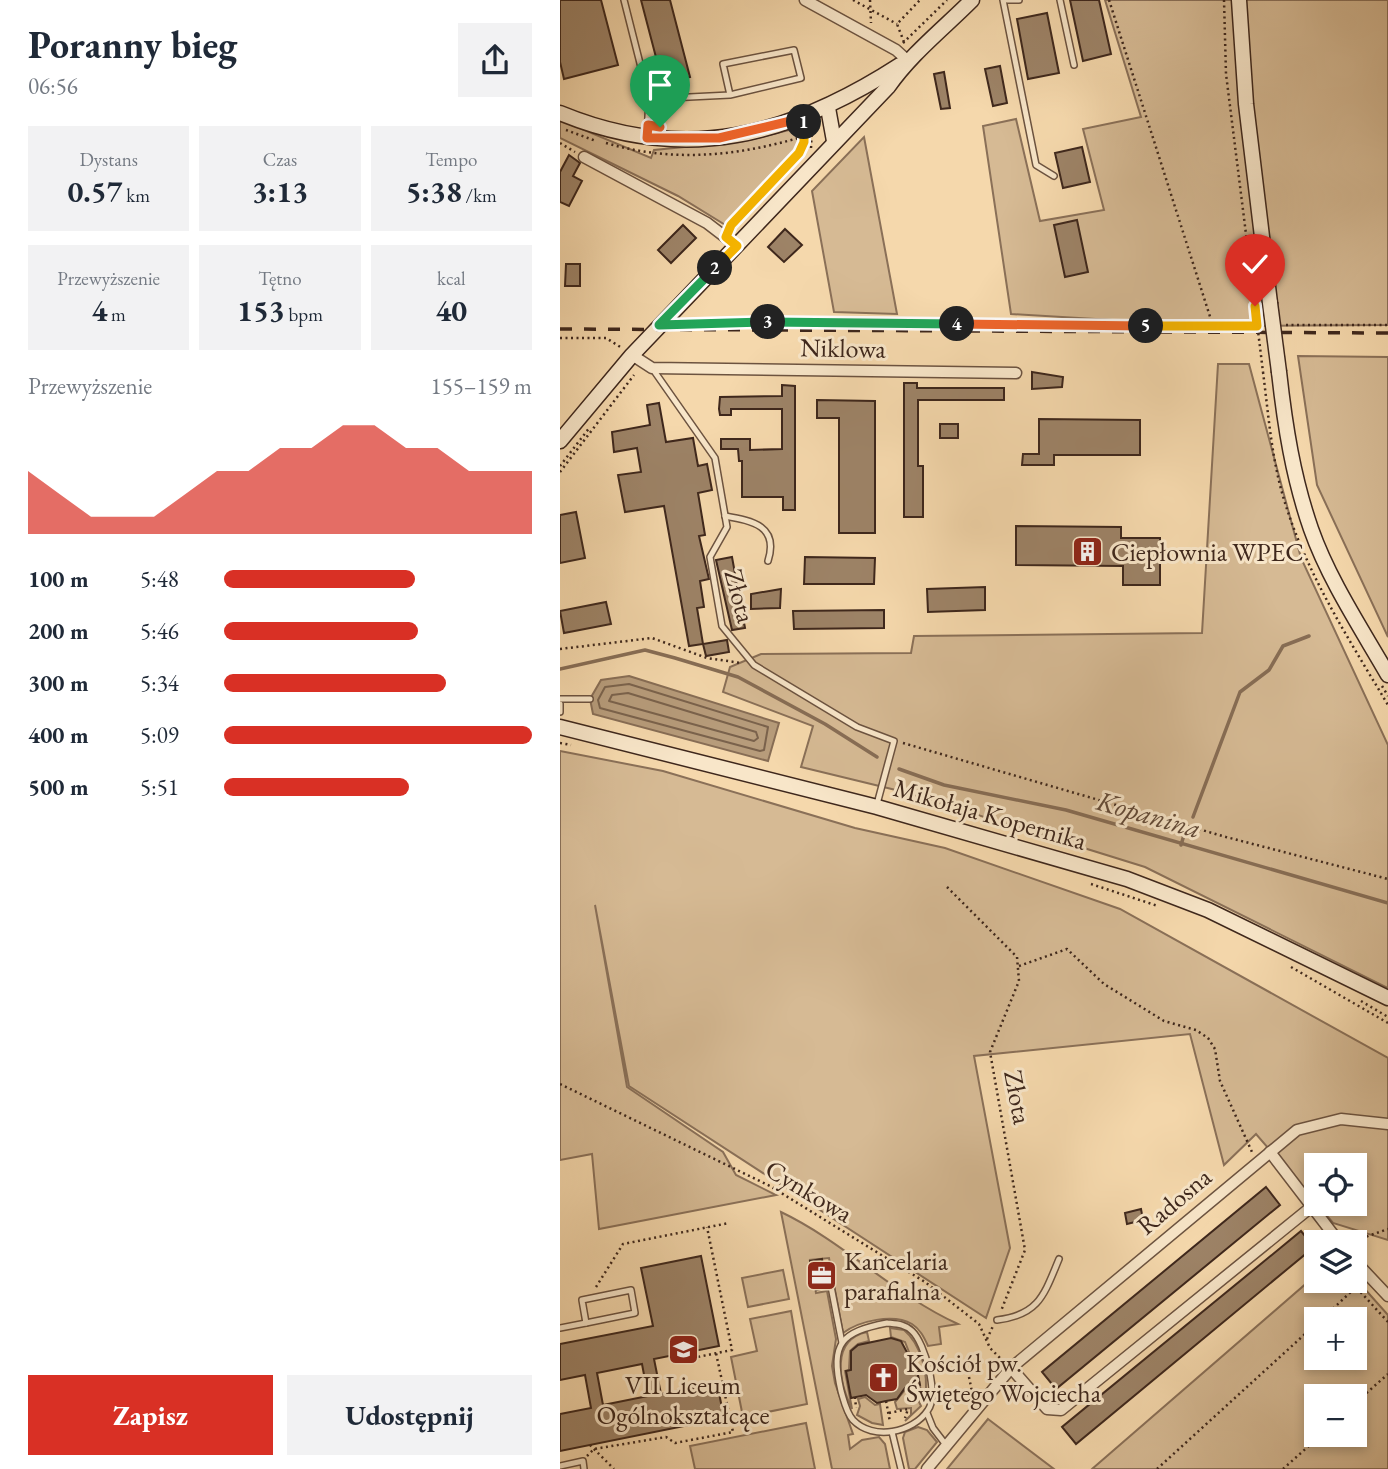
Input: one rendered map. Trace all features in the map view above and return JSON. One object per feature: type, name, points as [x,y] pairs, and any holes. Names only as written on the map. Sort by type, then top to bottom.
[{"type":"street","points":[[806,0],[871,37],[902,51]]},
{"type":"street","points":[[560,113],[604,129],[647,138],[719,138],[803,118],[828,108],[902,51],[924,48],[972,0]]},
{"type":"street","points":[[1239,0],[1246,103],[1287,439],[1312,531],[1344,599],[1388,675]]},
{"type":"street","points":[[560,441],[637,359],[659,325],[731,242],[888,87],[902,51]]},
{"type":"street","points":[[828,108],[834,141]]},
{"type":"street","points":[[584,157],[707,223],[731,242]]},
{"type":"street","name":"Niklowa","points":[[637,359],[1016,373]]},
{"type":"street","name":"Mikołaja Kopernika","points":[[560,727],[877,807],[1053,857],[1162,892],[1258,933],[1388,998]]},
{"type":"street","name":"Radosna","points":[[927,1469],[1011,1368],[1297,1130],[1310,1124],[1341,1119],[1388,1124]]},
{"type":"street","points":[[1270,1152],[1304,1200]]},
{"type":"street","points":[[1011,1368],[1047,1409],[1060,1410],[1304,1213]]},
{"type":"street","points":[[1317,1216],[1329,1230]]},
{"type":"street","points":[[1367,1274],[1388,1296]]},
{"type":"lane","points":[[624,0],[649,99],[647,138]]},
{"type":"lane","points":[[1019,0],[1005,0],[1036,165],[1054,176]]},
{"type":"lane","points":[[1060,0],[1074,65]]},
{"type":"lane","points":[[649,99],[730,95],[801,78],[794,50],[723,64],[730,95]]},
{"type":"lane","name":"Złota","points":[[637,359],[715,458],[727,527],[710,557],[722,626],[754,665],[857,727],[894,741]]},
{"type":"lane","points":[[725,516],[751,520],[767,531],[772,548],[768,561]]},
{"type":"lane","points":[[560,712],[560,701],[590,699]]},
{"type":"lane","points":[[877,807],[894,741]]},
{"type":"lane","points":[[997,1320],[1015,1317],[1031,1310],[1041,1300],[1059,1259]]},
{"type":"lane","points":[[828,1271],[842,1343],[836,1367],[845,1406],[860,1426],[892,1432],[919,1421],[927,1413],[932,1404],[932,1389],[922,1343],[911,1330],[902,1324],[887,1323],[857,1329],[842,1343]]},
{"type":"lane","points":[[560,1328],[586,1323],[635,1313],[631,1290],[582,1300],[586,1323]]},
{"type":"lane","points":[[927,1413],[933,1428],[946,1444]]},
{"type":"lane","points":[[892,1432],[901,1469]]},
{"type":"lane","points":[[560,1466],[583,1461],[584,1469]]},
{"type":"path","points":[[853,0],[897,24]]},
{"type":"path","points":[[870,0],[871,37]]},
{"type":"path","points":[[897,24],[920,0]]},
{"type":"path","points":[[902,51],[947,0]]},
{"type":"path","points":[[1109,0],[1213,326]]},
{"type":"path","points":[[1223,0],[1226,74],[1263,372]]},
{"type":"path","points":[[897,24],[902,51]]},
{"type":"path","points":[[731,242],[731,225],[799,153],[806,131],[803,118]]},
{"type":"path","points":[[560,143],[584,157]]},
{"type":"path","points":[[659,325],[758,322],[1262,326]]},
{"type":"path","points":[[1277,325],[1388,326]]},
{"type":"path","points":[[560,338],[606,338],[637,359],[560,472]]},
{"type":"path","points":[[560,649],[652,638],[707,657],[754,665]]},
{"type":"path","points":[[560,738],[572,740]]},
{"type":"path","points":[[894,741],[1226,837],[1388,879]]},
{"type":"path","points":[[1090,878],[1168,905]]},
{"type":"path","points":[[1088,883],[1162,908]]},
{"type":"path","points":[[947,887],[1017,957],[1018,967],[1067,949],[1104,984],[1164,1021],[1196,1030],[1208,1038],[1215,1049],[1220,1081],[1257,1161]]},
{"type":"path","points":[[1288,958],[1388,1017]]},
{"type":"path","points":[[1285,963],[1388,1023]]},
{"type":"path","name":"Złota","points":[[987,1339],[1012,1291],[1025,1250],[989,1052],[1019,981],[1018,967]]},
{"type":"path","name":"Cynkowa","points":[[560,1084],[770,1186],[925,1282],[979,1324],[990,1348],[1011,1368]]},
{"type":"path","points":[[589,1299],[623,1244],[729,1223]]},
{"type":"path","points":[[671,1355],[673,1362],[732,1350],[707,1227]]},
{"type":"path","points":[[1367,1236],[1388,1229]]},
{"type":"path","points":[[1335,1307],[1356,1287],[1388,1322]]},
{"type":"path","points":[[1157,1469],[1304,1335]]},
{"type":"path","points":[[594,1449],[666,1437],[675,1443],[733,1432],[716,1353]]},
{"type":"path","points":[[1367,1393],[1388,1374]]},
{"type":"path","points":[[969,1377],[973,1400]]},
{"type":"path","points":[[914,1386],[920,1397]]},
{"type":"path","points":[[886,1401],[890,1420]]},
{"type":"path","points":[[889,1413],[910,1410],[898,1423]]},
{"type":"path","points":[[590,1445],[614,1469]]},
{"type":"path","points":[[1283,1469],[1308,1447]]},
{"type":"shaded area","points":[[1105,0],[1388,0],[1388,325],[1213,326],[1011,314],[983,126],[1016,119],[1040,221],[1104,210],[1083,129],[1141,117]]},
{"type":"shaded area","points":[[560,120],[651,158],[654,150],[745,141],[801,127],[801,143],[796,152],[727,226],[678,196],[560,138]]},
{"type":"shaded area","points":[[864,137],[897,314],[834,312],[812,191]]},
{"type":"shaded area","points":[[1298,356],[1388,357],[1388,637],[1317,485]]},
{"type":"shaded area","points":[[1218,364],[1249,364],[1301,558],[1388,745],[1388,988],[1145,867],[904,792],[801,767],[813,726],[723,692],[730,667],[761,654],[911,653],[914,636],[1202,633]]},
{"type":"shaded area","points":[[560,751],[663,771],[855,828],[945,848],[1120,909],[1388,1058],[1388,1240],[1367,1234],[1367,1230],[1356,1230],[1333,1223],[1327,1216],[1367,1216],[1367,1153],[1304,1153],[1304,1189],[1256,1134],[1224,1165],[1190,1034],[974,1056],[1010,1248],[986,1318],[629,1086],[595,905],[627,1087],[723,1152],[736,1175],[776,1195],[599,1229],[592,1154],[560,1160]]},
{"type":"shaded area","points":[[781,1212],[826,1238],[912,1298],[958,1324],[939,1327],[941,1344],[928,1346],[915,1326],[895,1319],[867,1322],[843,1333],[829,1258],[810,1260],[816,1293],[827,1291],[836,1339],[832,1366],[835,1383],[853,1434],[848,1435],[850,1449],[862,1440],[879,1437],[885,1444],[890,1469],[832,1469]]},
{"type":"shaded area","points":[[783,1270],[789,1299],[748,1307],[742,1278]]},
{"type":"shaded area","points":[[1304,1285],[1304,1293],[1367,1291],[1388,1315],[1388,1469],[1092,1469]]},
{"type":"shaded area","points":[[791,1311],[807,1404],[743,1417],[731,1357],[757,1351],[750,1319]]},
{"type":"shaded area","points":[[890,1328],[904,1330],[915,1343],[925,1370],[925,1397],[921,1392],[915,1357],[911,1357],[905,1342],[891,1337]]},
{"type":"shaded area","points":[[867,1332],[869,1341],[858,1344],[850,1351],[849,1370],[845,1371],[852,1409],[841,1375],[841,1363],[847,1344],[855,1336]]},
{"type":"shaded area","points":[[913,1389],[921,1406],[905,1421],[911,1415],[911,1408],[897,1409],[895,1402],[904,1391]]},
{"type":"shaded area","points":[[865,1397],[875,1405],[880,1404],[883,1425],[857,1415],[860,1406],[858,1399]]},
{"type":"shaded area","points":[[988,1419],[1054,1469],[947,1469]]},
{"type":"shaded area","points":[[806,1423],[815,1469],[695,1469],[690,1446]]},
{"type":"shaded area","points":[[918,1427],[927,1430],[937,1442],[915,1469],[909,1469],[903,1438],[905,1432]]},
{"type":"water","points":[[629,676],[779,723],[768,761],[593,714],[590,699],[601,680]]},
{"type":"building","points":[[560,0],[601,0],[618,65],[564,79],[560,62]]},
{"type":"building","points":[[641,0],[670,0],[690,77],[663,84]]},
{"type":"building","points":[[1070,0],[1099,0],[1111,54],[1083,61]]},
{"type":"building","points":[[1047,13],[1059,73],[1028,79],[1017,19]]},
{"type":"building","points":[[1000,66],[1007,103],[993,106],[985,69]]},
{"type":"building","points":[[944,72],[950,108],[941,109],[934,74]]},
{"type":"building","points":[[1082,147],[1090,182],[1063,188],[1055,153]]},
{"type":"building","points":[[569,155],[580,163],[573,176],[582,181],[569,206],[560,202],[560,172]]},
{"type":"building","points":[[1077,220],[1088,272],[1065,277],[1054,225]]},
{"type":"building","points":[[683,225],[696,238],[671,263],[658,250]]},
{"type":"building","points":[[785,229],[802,245],[784,262],[768,247]]},
{"type":"building","points":[[566,264],[580,264],[580,286],[565,286]]},
{"type":"building","points":[[1032,372],[1063,377],[1062,387],[1032,389]]},
{"type":"building","points":[[904,383],[917,383],[917,388],[1004,388],[1004,400],[918,400],[918,466],[923,466],[923,517],[904,517]]},
{"type":"building","points":[[782,385],[795,386],[795,510],[783,510],[783,497],[742,497],[742,461],[739,461],[738,449],[721,449],[721,439],[750,439],[750,450],[782,449],[782,409],[731,409],[731,415],[720,415],[719,409],[720,397],[782,396]]},
{"type":"building","points":[[817,400],[875,401],[875,533],[839,533],[839,418],[817,418]]},
{"type":"building","points":[[659,403],[666,442],[693,438],[698,466],[707,464],[712,490],[698,493],[705,535],[699,536],[709,579],[700,581],[704,607],[697,608],[703,644],[689,646],[664,506],[625,512],[618,475],[641,472],[637,448],[614,452],[612,432],[650,425],[647,405]]},
{"type":"building","points":[[1039,419],[1140,420],[1140,455],[1054,455],[1054,465],[1022,465],[1023,454],[1039,454]]},
{"type":"building","points":[[940,424],[958,424],[958,438],[940,438]]},
{"type":"building","points":[[576,512],[585,558],[560,563],[560,515]]},
{"type":"building","name":"Ciepłownia WPEC","points":[[1016,526],[1121,527],[1121,538],[1160,538],[1160,585],[1123,585],[1123,566],[1016,565]]},
{"type":"building","points":[[732,557],[745,628],[732,630],[716,560]]},
{"type":"building","points":[[805,557],[875,558],[874,584],[804,584]]},
{"type":"building","points":[[985,587],[985,610],[928,612],[927,589]]},
{"type":"building","points":[[781,589],[780,608],[751,609],[751,594]]},
{"type":"building","points":[[606,602],[611,624],[564,633],[560,611]]},
{"type":"building","points":[[884,610],[884,628],[794,629],[793,611]]},
{"type":"building","points":[[727,640],[729,652],[706,656],[703,644]]},
{"type":"building","points":[[1266,1187],[1280,1205],[1056,1389],[1042,1372]]},
{"type":"building","points":[[1141,1209],[1143,1220],[1127,1224],[1125,1213]]},
{"type":"building","points":[[1301,1231],[1304,1235],[1304,1255],[1076,1444],[1062,1427]]},
{"type":"building","points":[[701,1256],[719,1346],[654,1359],[661,1394],[717,1383],[724,1418],[560,1451],[560,1414],[591,1408],[585,1375],[560,1380],[560,1344],[653,1326],[641,1268]],"holes":[[[642,1364],[648,1396],[603,1405],[597,1373]]]},
{"type":"building","points":[[822,1259],[826,1288],[816,1290],[810,1261]]},
{"type":"building","name":"Kościół pw. Świętego Wojciecha","points":[[891,1338],[901,1341],[910,1358],[914,1357],[920,1385],[905,1388],[897,1399],[877,1403],[866,1395],[851,1398],[846,1371],[851,1370],[851,1351],[858,1345]]},
{"type":"waterway","points":[[1193,817],[1240,692],[1269,670],[1283,646],[1309,636]]},
{"type":"waterway","name":"Kopanina","points":[[560,669],[645,650],[675,658],[738,677],[825,724],[877,757]]},
{"type":"waterway","name":"Kopanina","points":[[899,769],[944,785],[1066,810],[1388,903]]},
{"type":"waterway","name":"Kopanina","points":[[1181,845],[1184,835]]},
{"type":"railway","points":[[560,329],[1388,333]]},
{"type":"place","name":"Ciepłownia WPEC","points":[[1088,552]]},
{"type":"place","name":"Kancelaria parafialna","points":[[821,1276]]},
{"type":"place","name":"VII Liceum Ogólnokształcące","points":[[683,1349]]},
{"type":"place","name":"Kościół pw. Świętego Wojciecha","points":[[883,1378]]},
{"type":"route","points":[[660,127],[648,125],[647,138],[719,138],[751,133],[803,118],[806,131],[799,153],[731,225],[726,237],[737,246],[659,325],[745,322],[1257,326],[1255,306]]}]
